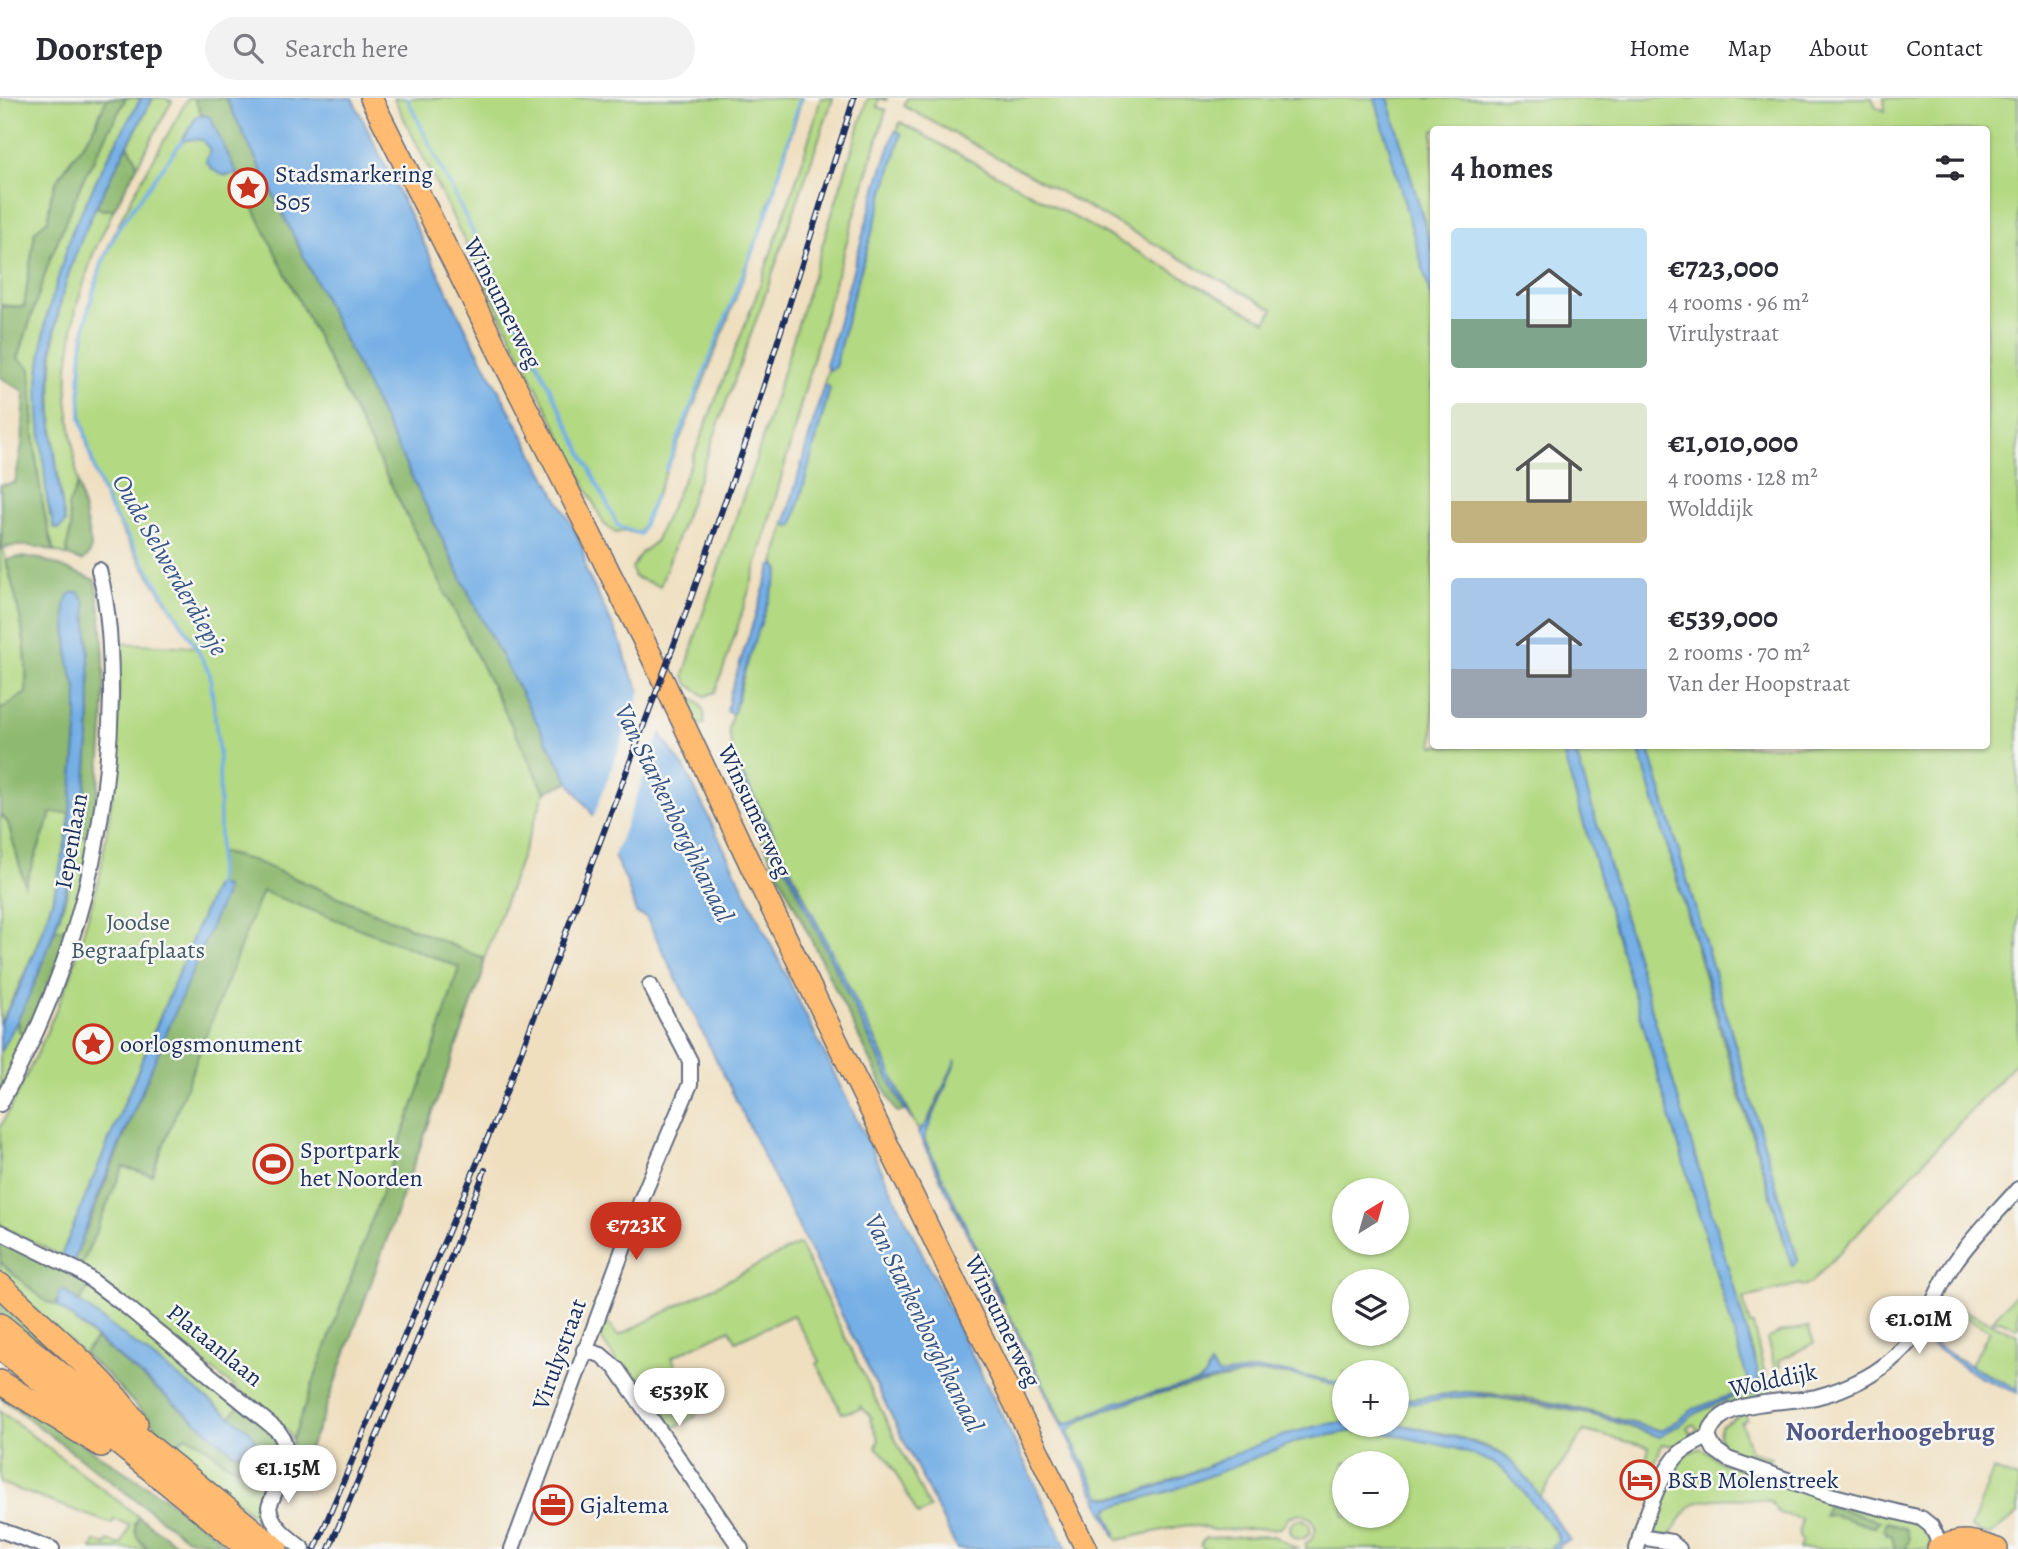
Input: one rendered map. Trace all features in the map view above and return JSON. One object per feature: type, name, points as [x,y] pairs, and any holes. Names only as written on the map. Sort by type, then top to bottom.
[{"type":"highway","points":[[0,1285],[125,1408],[152,1459]]},
{"type":"highway","points":[[0,1325],[249,1549]]},
{"type":"highway","points":[[0,1347],[276,1549]]},
{"type":"highway","points":[[0,1382],[121,1457],[152,1459]]},
{"type":"main road","name":"Winsumerweg","points":[[371,98],[651,655],[758,882],[1086,1549]]},
{"type":"main road","points":[[1940,1548],[1955,1541],[1969,1540],[1997,1549]]},
{"type":"street","name":"Iepenlaan","points":[[0,1104],[40,1022],[65,960],[94,860],[101,822],[110,720],[110,645],[106,598],[99,570]]},
{"type":"street","name":"Virulystraat","points":[[513,1549],[584,1350],[642,1198],[690,1084],[690,1061],[650,985]]},
{"type":"street","name":"Wolddijk","points":[[1638,1543],[1649,1508],[1672,1464],[1682,1451],[1708,1437],[1716,1420],[1728,1411],[1817,1397],[1855,1383],[1875,1372],[1912,1338],[1956,1260],[2018,1189]]},
{"type":"street","name":"Plataanlaan","points":[[0,1232],[79,1271],[278,1431],[284,1438],[287,1452],[269,1507],[270,1514],[280,1529],[303,1549]]},
{"type":"street","points":[[584,1350],[601,1355],[617,1369],[741,1549]]},
{"type":"street","points":[[1708,1437],[1714,1449],[1728,1459],[1830,1495],[1921,1518],[1931,1526],[1940,1548]]},
{"type":"street","points":[[0,1530],[52,1549]]},
{"type":"street","points":[[1638,1543],[1671,1542],[1679,1549]]},
{"type":"green space","points":[[0,98],[107,98],[92,132],[66,166],[51,196],[48,220],[35,231],[24,307],[0,305]]},
{"type":"green space","points":[[107,98],[126,98],[81,184],[50,259],[18,358],[31,369],[39,484],[54,551],[28,546],[2,548],[0,485],[15,483],[22,445],[25,392],[0,377],[1,306],[24,307],[35,231],[48,220],[51,196],[57,180],[92,132]]},
{"type":"green space","points":[[126,98],[141,98],[72,231],[46,319],[38,382],[47,499],[50,516],[58,529],[65,522],[54,439],[52,400],[52,361],[57,323],[65,285],[78,246],[96,206],[103,210],[114,209],[93,254],[76,308],[68,367],[67,400],[78,484],[68,506],[71,528],[68,556],[54,551],[48,529],[37,461],[31,370],[18,359],[50,259],[81,184]]},
{"type":"green space","points":[[153,98],[172,101],[137,166],[128,145]]},
{"type":"green space","name":"Joodse Begraafplaats","points":[[188,98],[194,98],[202,115],[197,116],[181,141],[202,140],[210,150],[208,156],[226,176],[237,174],[545,792],[484,959],[254,861],[220,852],[217,885],[61,1256],[0,1226],[0,1128],[38,1052],[71,975],[100,875],[115,777],[119,681],[117,643],[196,647],[129,542],[97,477],[82,416],[81,355],[92,293],[102,263],[131,200]]},
{"type":"green space","points":[[194,98],[226,98],[482,620],[569,782],[545,792],[210,118],[202,115]]},
{"type":"green space","points":[[394,98],[802,98],[728,319],[639,534],[626,531],[616,533],[604,524]]},
{"type":"green space","points":[[821,98],[833,98],[660,586],[634,577],[632,568],[641,553],[655,542],[690,465],[755,299],[800,169]]},
{"type":"green space","points":[[868,98],[879,98],[877,107],[886,110],[824,319],[746,600],[715,692],[705,696],[688,684],[684,676],[757,456]]},
{"type":"green space","points":[[907,98],[1375,98],[1430,293],[1430,749],[1562,749],[1748,1381],[1743,1391],[1744,1394],[1760,1393],[1757,1368],[1575,749],[1639,749],[1792,1266],[1798,1261],[1649,749],[1990,749],[1990,126],[1430,126],[1430,243],[1388,98],[1872,98],[1876,107],[1885,111],[1884,98],[2018,98],[2018,1060],[1811,1283],[1743,1299],[1750,1325],[1753,1325],[1770,1395],[1717,1411],[1695,1438],[1692,1433],[1698,1430],[1694,1424],[1687,1427],[1693,1439],[1678,1447],[1662,1444],[1655,1464],[1646,1461],[1649,1447],[1584,1431],[1540,1497],[1517,1467],[1498,1452],[1455,1436],[1409,1426],[1409,1401],[1468,1396],[1499,1398],[1593,1415],[1660,1437],[1696,1413],[1732,1398],[1731,1395],[1694,1409],[1662,1431],[1590,1411],[1515,1396],[1466,1392],[1409,1398],[1409,1360],[1332,1360],[1332,1381],[1277,1370],[1219,1375],[1209,1366],[1206,1376],[1198,1382],[1094,1411],[1069,1424],[1062,1422],[925,1141],[956,1060],[923,1130],[919,1132],[770,826],[737,765],[731,744],[729,728],[732,714],[785,523],[790,526],[793,524],[830,388],[824,384],[828,369],[835,367],[850,306],[901,135],[897,131],[900,122],[1266,322],[1273,309],[904,106]]},
{"type":"green space","points":[[128,145],[137,166],[114,209],[103,210],[96,206]]},
{"type":"green space","points":[[78,484],[91,546],[89,555],[82,561],[68,556],[67,546],[71,528],[68,506]]},
{"type":"green space","points":[[0,532],[22,629],[26,693],[0,710]]},
{"type":"green space","points":[[19,557],[41,559],[95,580],[104,677],[100,774],[92,839],[79,835],[87,777],[90,689],[85,602],[79,593],[66,627],[69,664],[77,690],[77,733],[70,813],[51,813],[25,885],[8,823],[0,814],[0,710],[26,693],[24,643],[6,560]]},
{"type":"green space","points":[[677,690],[701,707],[704,711],[704,724],[693,725]]},
{"type":"green space","points":[[742,775],[905,1111],[895,1110],[735,785]]},
{"type":"green space","points":[[52,813],[70,813],[61,868],[35,948],[0,1024],[0,814],[8,823],[25,884]]},
{"type":"green space","points":[[79,835],[92,839],[71,928],[55,930],[66,897]]},
{"type":"green space","points":[[219,852],[254,861],[484,959],[482,976],[321,1421],[307,1452],[292,1456],[292,1441],[434,1048],[459,967],[262,891],[152,1175],[123,1167],[81,1267],[73,1262],[225,887],[217,885]]},
{"type":"green space","name":"Sportpark het Noorden","points":[[260,881],[470,966],[292,1441],[289,1432],[260,1407],[81,1267],[122,1160]]},
{"type":"green space","points":[[71,928],[28,1037],[19,1031],[18,1016],[38,976],[55,930]]},
{"type":"green space","points":[[18,1016],[19,1031],[28,1037],[0,1095],[0,1053]]},
{"type":"green space","points":[[0,1238],[91,1285],[79,1302],[63,1291],[56,1302],[58,1306],[45,1301],[0,1262]]},
{"type":"green space","points":[[799,1244],[930,1509],[918,1515],[888,1459],[876,1447],[879,1439],[870,1420],[872,1418],[860,1406],[860,1409],[842,1413],[817,1364],[820,1361],[793,1315],[736,1341],[730,1329],[672,1357],[696,1417],[671,1429],[661,1427],[600,1337],[605,1318],[618,1336]]},
{"type":"green space","points":[[0,1262],[45,1301],[58,1306],[96,1339],[83,1354],[0,1277]]},
{"type":"green space","points":[[91,1285],[240,1404],[230,1417],[79,1302]]},
{"type":"green space","points":[[2018,1291],[2018,1328],[2000,1320],[1992,1321]]},
{"type":"green space","points":[[0,1292],[128,1414],[0,1314]]},
{"type":"green space","points":[[1954,1306],[2018,1335],[2018,1389],[1970,1366],[1990,1331],[1953,1310]]},
{"type":"green space","points":[[1808,1327],[1814,1343],[1778,1361],[1781,1366],[1775,1369],[1767,1339],[1779,1333]]},
{"type":"green space","points":[[96,1339],[234,1453],[242,1454],[250,1431],[230,1417],[240,1404],[277,1436],[270,1463],[252,1470],[239,1469],[223,1461],[201,1443],[185,1436],[175,1447],[107,1375],[83,1354]]},
{"type":"green space","points":[[1258,1373],[1287,1374],[1332,1384],[1332,1424],[1250,1448],[1148,1488],[1109,1497],[1098,1494],[1068,1433],[1077,1423],[1124,1404],[1216,1380]]},
{"type":"green space","points":[[0,1390],[162,1496],[227,1544],[187,1539],[0,1397]]},
{"type":"green space","points":[[0,1411],[139,1517],[134,1524],[141,1543],[148,1549],[92,1549],[95,1541],[106,1545],[108,1541],[121,1545],[129,1525],[114,1519],[112,1524],[0,1483]]},
{"type":"green space","points":[[1745,1413],[1747,1419],[1741,1422],[1751,1452],[1771,1458],[1768,1467],[1734,1454],[1721,1443],[1721,1426]]},
{"type":"green space","points":[[1332,1435],[1332,1437],[1408,1437],[1468,1451],[1499,1467],[1529,1498],[1556,1533],[1558,1541],[1550,1549],[1306,1549],[1306,1543],[1311,1540],[1316,1529],[1311,1518],[1300,1513],[1289,1517],[1281,1528],[1215,1530],[1192,1525],[1118,1540],[1107,1512],[1110,1507],[1173,1490],[1298,1441]]},
{"type":"green space","points":[[185,1436],[201,1443],[223,1461],[239,1469],[252,1470],[270,1463],[262,1504],[270,1530],[175,1447]]},
{"type":"green space","points":[[1701,1448],[1722,1463],[1923,1525],[1929,1537],[1928,1549],[1906,1549],[1909,1538],[1885,1533],[1892,1536],[1895,1549],[1799,1549],[1802,1539],[1799,1538],[1801,1519],[1779,1513],[1770,1501],[1742,1499],[1700,1502],[1686,1512],[1670,1537],[1651,1534],[1649,1529],[1661,1491],[1685,1454]],"holes":[[[1827,1505],[1879,1521],[1873,1527],[1834,1515]]]},
{"type":"green space","points":[[1993,1470],[2018,1479],[2018,1514],[1991,1534],[1985,1535],[1971,1528]]},
{"type":"green space","points":[[1827,1505],[1879,1521],[1873,1527],[1834,1515],[1824,1516]]},
{"type":"green space","points":[[139,1517],[183,1549],[148,1549],[136,1534],[135,1526]]},
{"type":"green space","points":[[1300,1519],[1307,1522],[1310,1529],[1307,1536],[1300,1539],[1293,1536],[1290,1529],[1293,1522]]},
{"type":"green space","points":[[1886,1522],[1906,1529],[1909,1538],[1906,1549],[1895,1549],[1892,1536],[1883,1529]]},
{"type":"green space","points":[[1274,1536],[1297,1549],[1203,1549],[1201,1544],[1205,1538]]},
{"type":"water","points":[[141,98],[153,98],[87,226],[63,293],[55,328],[51,364],[52,424],[65,523],[59,529],[54,528],[47,499],[39,415],[38,382],[46,319],[72,231]]},
{"type":"water","name":"Van Starkenborghkanaal","points":[[226,98],[352,98],[471,339],[574,529],[583,550],[586,571],[623,647],[628,667],[663,738],[685,769],[1067,1549],[957,1549],[646,917],[636,913],[626,880],[593,815],[569,782],[482,620]]},
{"type":"water","points":[[1375,98],[1388,98],[1430,243],[1430,293]]},
{"type":"water","points":[[197,116],[210,117],[237,174],[223,175],[212,169],[206,161],[210,150],[202,140],[181,142]]},
{"type":"water","points":[[895,131],[901,135],[850,306],[835,367],[830,370],[826,366],[879,178]]},
{"type":"water","points":[[824,384],[830,388],[793,525],[788,526],[785,523]]},
{"type":"water","points":[[775,564],[779,571],[741,681],[734,712],[731,714],[727,711],[730,694],[771,567]]},
{"type":"water","points":[[79,593],[85,602],[90,719],[78,835],[66,891],[49,946],[27,1000],[0,1053],[0,1024],[21,985],[40,940],[55,892],[69,825],[77,732],[77,690],[69,664],[65,605],[69,595]]},
{"type":"water","points":[[1562,749],[1575,749],[1738,1301],[1757,1368],[1760,1393],[1744,1394],[1748,1381]]},
{"type":"water","points":[[1639,749],[1649,749],[1798,1261],[1792,1266]]},
{"type":"water","points":[[744,777],[882,1053],[912,1120],[903,1107]]},
{"type":"water","points":[[217,885],[225,887],[224,896],[97,1198],[73,1262],[61,1256]]},
{"type":"water","points":[[956,1060],[925,1141],[1003,1302],[1001,1303],[918,1133],[929,1120]]},
{"type":"water","points":[[63,1290],[250,1431],[255,1439],[249,1449],[234,1453],[58,1306],[58,1294]]},
{"type":"water","points":[[1008,1315],[1062,1422],[1066,1425],[1116,1402],[1198,1382],[1206,1376],[1210,1365],[1219,1375],[1277,1370],[1332,1381],[1332,1384],[1275,1372],[1223,1378],[1126,1403],[1078,1423],[1068,1433],[1101,1497],[1114,1498],[1174,1480],[1284,1435],[1332,1423],[1332,1435],[1298,1441],[1173,1490],[1110,1507],[1107,1512],[1115,1536]]},
{"type":"water","points":[[1926,1339],[1979,1371],[2018,1389],[2018,1393],[1979,1377],[1925,1341]]},
{"type":"water","points":[[1467,1392],[1561,1405],[1662,1431],[1694,1409],[1731,1395],[1733,1397],[1700,1411],[1660,1437],[1594,1415],[1547,1404],[1477,1396],[1409,1402],[1409,1399]]},
{"type":"water","points":[[1409,1427],[1465,1440],[1501,1454],[1514,1464],[1531,1484],[1570,1540],[1561,1544],[1558,1549],[1550,1549],[1558,1541],[1558,1534],[1510,1476],[1494,1463],[1455,1448],[1403,1437],[1409,1437]]},
{"type":"pier","points":[[642,687],[662,728],[612,861],[592,821]]},
{"type":"waterway","points":[[407,98],[527,342]]},
{"type":"waterway","points":[[666,470],[770,206],[800,98]]},
{"type":"waterway","name":"Oude Selwerderdiepje","points":[[182,141],[119,227],[102,263],[89,307],[82,347],[81,418],[96,475],[108,505],[210,674],[219,753],[220,835],[217,888]]},
{"type":"waterway","points":[[535,358],[618,526],[640,534],[655,497]]},
{"type":"railway","points":[[315,1549],[499,1111],[684,618],[748,436],[854,98]]},
{"type":"railway","points":[[329,1549],[431,1308],[485,1170]]},
{"type":"place","name":"Stadsmarkering S05","points":[[248,188]]},
{"type":"place","name":"oorlogsmonument","points":[[93,1044]]},
{"type":"place","name":"Sportpark het Noorden","points":[[273,1164]]},
{"type":"place","name":"B&B Molenstreek","points":[[1640,1480]]},
{"type":"place","name":"Gjaltema","points":[[553,1505]]},
{"type":"district","name":"Noorderhoogebrug","points":[[1890,1431]]}]
